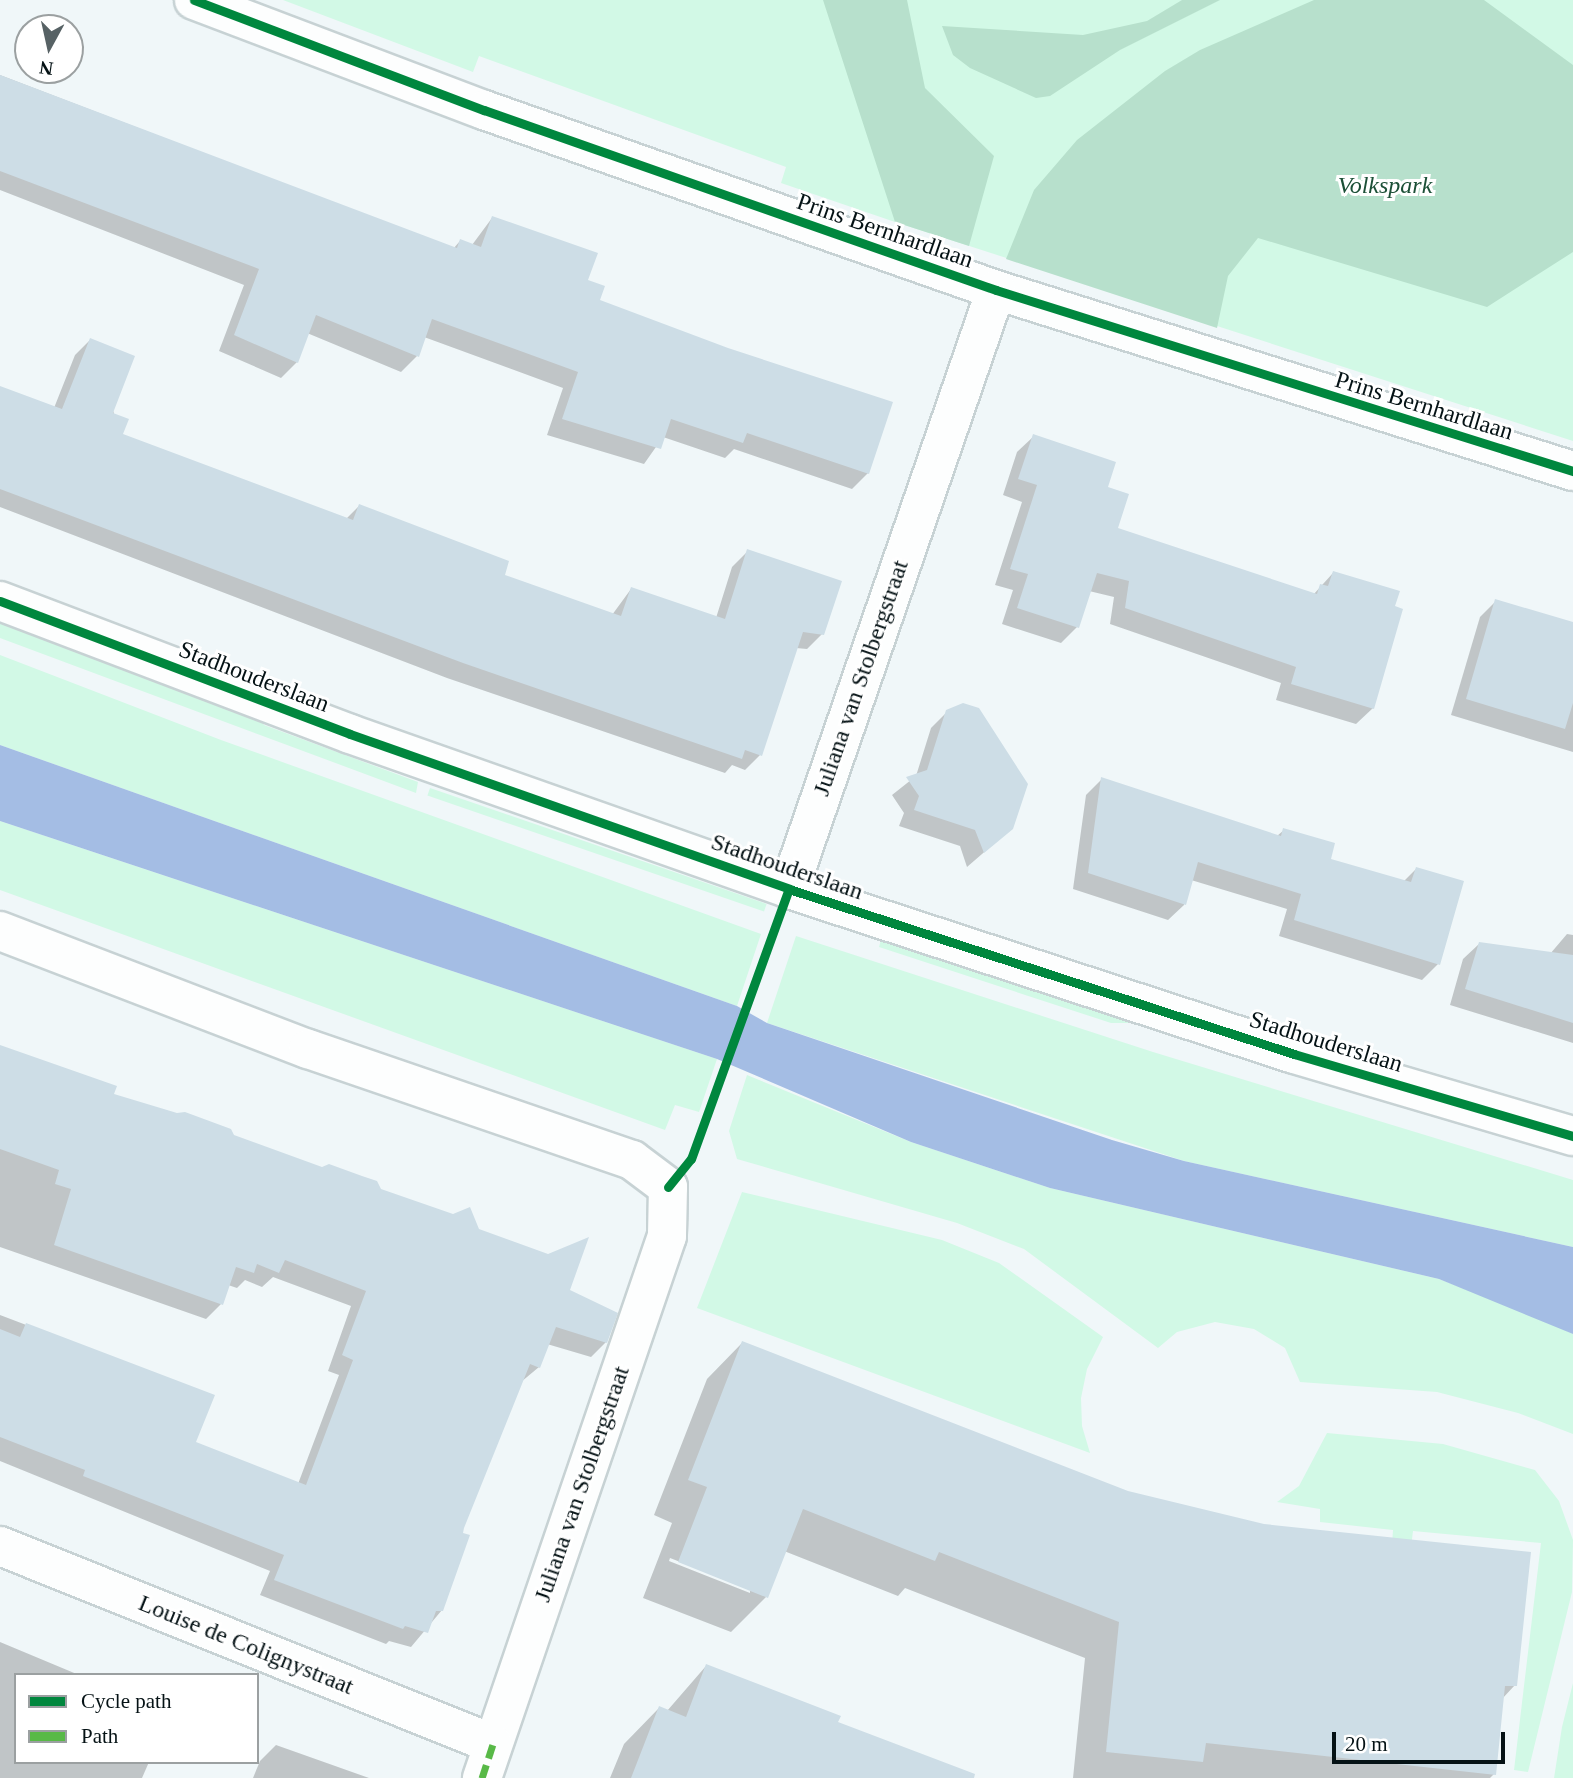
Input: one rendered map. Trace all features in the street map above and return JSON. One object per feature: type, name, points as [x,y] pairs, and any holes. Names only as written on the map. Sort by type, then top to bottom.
[{"type":"street","name":"Prins Bernhardlaan","points":[[194,0],[484,110],[996,290],[1573,471]]},
{"type":"street","name":"Juliana van Stolbergstraat","points":[[789,889],[996,290]]},
{"type":"street","name":"Stadhouderslaan","points":[[0,601],[350,734],[789,889],[1294,1054],[1573,1136]]},
{"type":"street","name":"Juliana van Stolbergstraat","points":[[0,931],[308,1049],[632,1160],[668,1187],[667,1236],[487,1761]]},
{"type":"street","name":"Louise de Colignystraat","points":[[0,1546],[487,1761]]},
{"type":"green space","name":"Volkspark","points":[[283,0],[1573,0],[1573,441],[895,222],[781,183],[786,167],[479,56],[473,72]]},
{"type":"green space","points":[[823,0],[907,0],[925,88],[994,156],[969,246],[895,222]]},
{"type":"green space","points":[[1182,0],[1220,0],[1120,50],[1050,96],[1036,98],[970,68],[953,55],[942,26],[1083,35],[1147,21]]},
{"type":"green space","points":[[1314,0],[1484,0],[1573,65],[1573,252],[1487,307],[1258,238],[1228,276],[1217,328],[1006,259],[1034,190],[1077,140],[1165,71],[1200,50]]},
{"type":"green space","points":[[9,621],[258,714],[264,725],[418,782],[416,793],[0,638],[0,622]]},
{"type":"green space","points":[[0,655],[221,740],[761,934],[737,1006],[0,745]]},
{"type":"green space","points":[[430,788],[767,904],[764,911],[427,796]]},
{"type":"green space","points":[[0,821],[717,1059],[699,1112],[675,1105],[665,1130],[0,890]]},
{"type":"green space","points":[[883,933],[1142,1023],[1111,1023],[879,947]]},
{"type":"green space","points":[[796,936],[1153,1052],[1573,1180],[1573,1247],[1184,1161],[767,1023]]},
{"type":"green space","points":[[747,1075],[911,1142],[1050,1188],[1439,1279],[1540,1318],[1573,1334],[1573,1434],[1518,1413],[1437,1392],[1300,1382],[1285,1348],[1254,1329],[1215,1322],[1177,1332],[1158,1348],[1024,1249],[957,1223],[737,1159],[729,1131]]},
{"type":"green space","points":[[742,1192],[942,1240],[999,1263],[1103,1337],[1087,1369],[1081,1398],[1082,1426],[1090,1453],[697,1308]]},
{"type":"green space","points":[[1327,1433],[1443,1444],[1535,1470],[1559,1501],[1573,1540],[1572,1592],[1528,1772],[1514,1770],[1541,1543],[1413,1531],[1406,1588],[1389,1588],[1393,1530],[1320,1522],[1320,1509],[1277,1502],[1299,1486]]},
{"type":"green space","points":[[1573,1683],[1573,1778],[1554,1778],[1562,1727]]},
{"type":"water","points":[[0,745],[737,1006],[767,1023],[1112,1140],[1184,1161],[1573,1247],[1573,1334],[1439,1279],[1050,1188],[911,1142],[717,1059],[0,821]]},
{"type":"building","points":[[0,75],[14,80],[14,84],[24,84],[457,248],[460,239],[481,247],[492,216],[598,253],[588,280],[605,286],[600,300],[728,348],[893,402],[869,474],[747,433],[743,443],[671,419],[661,449],[562,419],[578,372],[432,319],[419,357],[316,315],[298,363],[234,335],[259,269],[0,171]]},
{"type":"building","points":[[90,338],[135,356],[113,413],[129,419],[123,434],[353,520],[359,504],[509,561],[505,575],[621,616],[631,587],[725,619],[747,549],[842,581],[824,635],[803,632],[762,756],[745,750],[742,759],[463,663],[0,489],[0,386],[62,409]]},
{"type":"building","points":[[1033,434],[1116,462],[1108,487],[1129,494],[1118,528],[1317,594],[1320,584],[1328,586],[1333,571],[1400,591],[1395,606],[1403,609],[1374,709],[1291,684],[1296,667],[1125,608],[1129,581],[1097,573],[1079,628],[1017,608],[1028,574],[1010,569],[1037,485],[1018,479]]},
{"type":"building","points":[[1495,599],[1573,622],[1573,703],[1565,729],[1466,699]]},
{"type":"building","points":[[963,703],[979,708],[1028,784],[1013,829],[984,853],[975,830],[914,810],[919,796],[906,777],[927,770],[946,710]]},
{"type":"building","points":[[1101,777],[1281,836],[1283,828],[1335,843],[1331,859],[1411,882],[1416,867],[1464,881],[1440,965],[1294,920],[1301,894],[1198,862],[1186,905],[1088,873]]},
{"type":"building","points":[[1479,942],[1573,955],[1573,1023],[1465,989]]},
{"type":"building","points":[[0,1045],[117,1086],[114,1094],[177,1113],[185,1112],[231,1129],[234,1135],[322,1167],[329,1164],[377,1181],[381,1189],[453,1214],[470,1207],[479,1229],[548,1254],[589,1237],[570,1290],[618,1313],[607,1343],[556,1327],[540,1368],[530,1364],[464,1528],[463,1533],[470,1535],[443,1611],[436,1611],[428,1633],[405,1626],[403,1629],[274,1580],[284,1555],[83,1476],[85,1470],[0,1437],[0,1329],[20,1337],[26,1323],[215,1395],[196,1442],[306,1485],[353,1360],[342,1355],[366,1291],[285,1260],[279,1273],[257,1264],[254,1273],[236,1267],[223,1305],[54,1245],[71,1189],[55,1184],[59,1170],[0,1149]]},
{"type":"building","points":[[742,1341],[1128,1491],[1264,1524],[1531,1552],[1517,1686],[1505,1686],[1496,1775],[1206,1743],[1203,1762],[1106,1752],[1119,1622],[939,1552],[935,1561],[803,1509],[768,1598],[678,1562],[707,1487],[688,1480]]},
{"type":"building","points":[[706,1664],[841,1716],[838,1722],[975,1774],[974,1778],[631,1778],[659,1706],[686,1717]]},
{"type":"marked path","points":[[482,1778],[493,1744]]},
{"type":"cycle path","points":[[194,0],[484,110],[996,290],[1573,471]]},
{"type":"cycle path","points":[[0,601],[350,734],[789,889],[1294,1054],[1573,1136]]},
{"type":"cycle path","points":[[668,1187],[691,1159],[789,889]]}]
